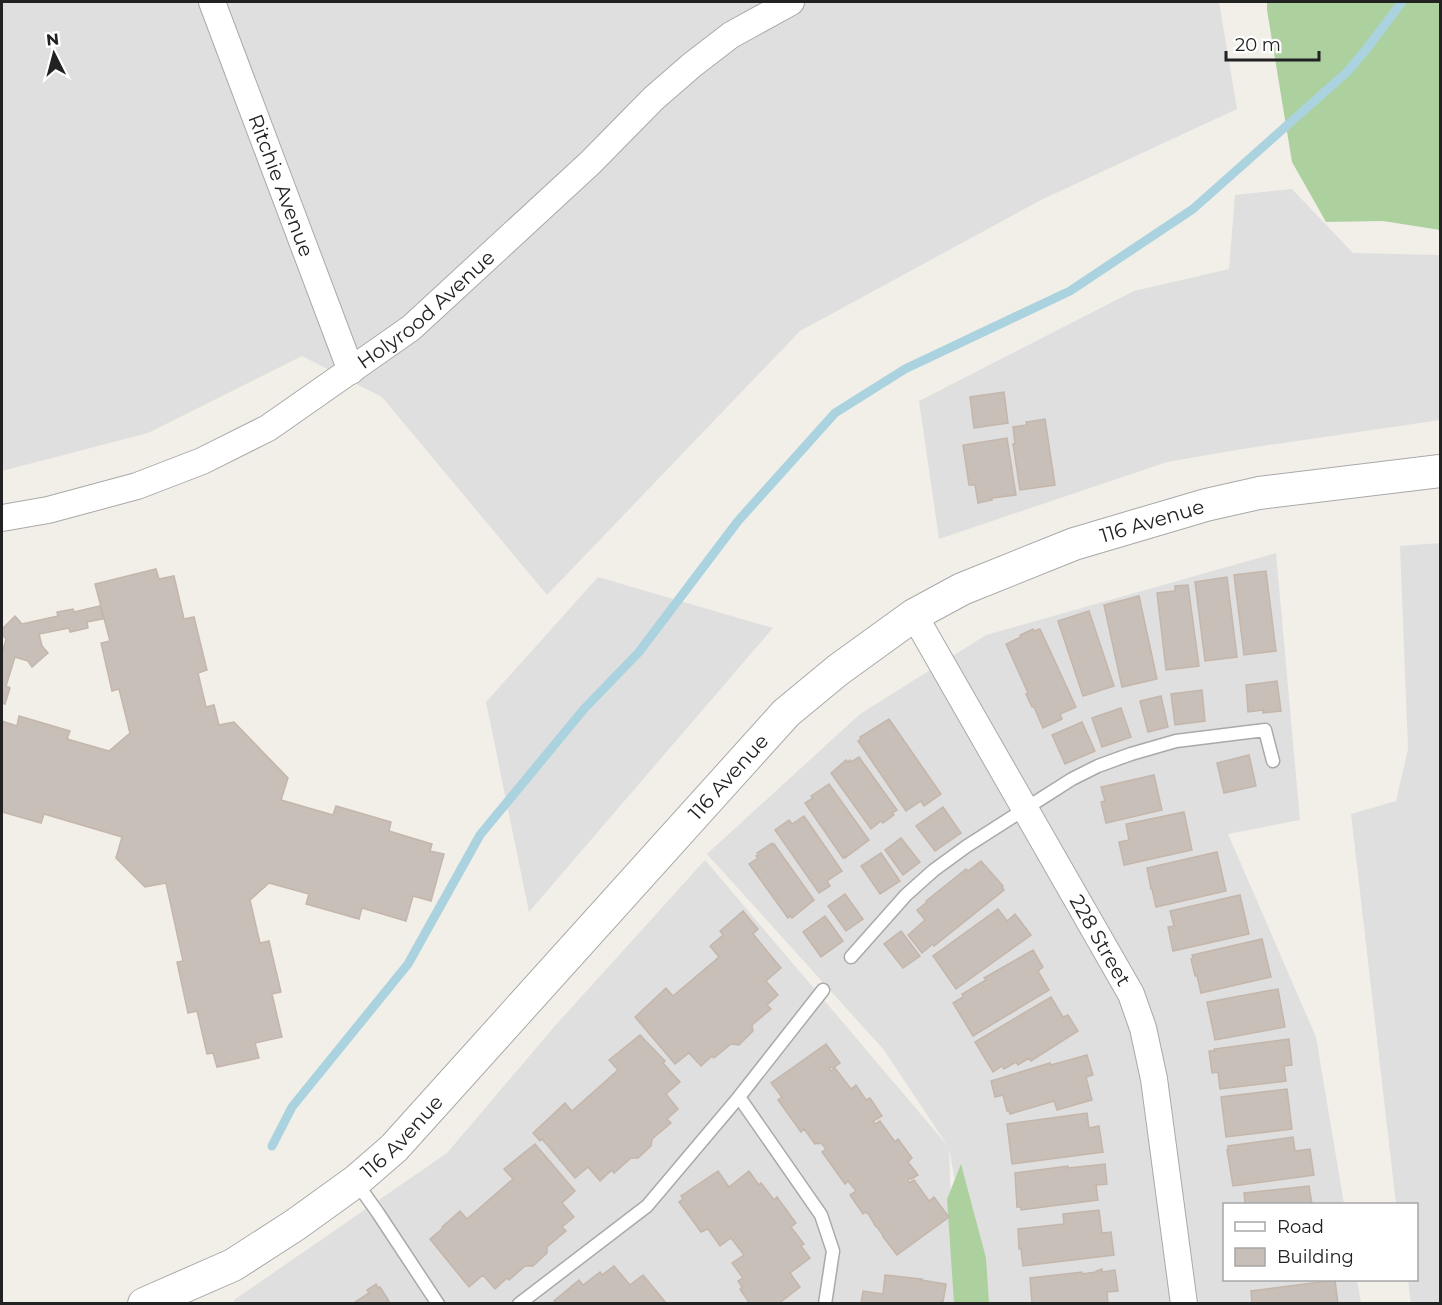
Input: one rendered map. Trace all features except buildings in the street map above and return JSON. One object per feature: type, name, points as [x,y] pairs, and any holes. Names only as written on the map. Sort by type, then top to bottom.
[{"type":"street","name":"Ritchie Avenue","points":[[212,2],[351,371]]},
{"type":"street","name":"Holyrood Avenue","points":[[2,518],[48,510],[137,486],[202,461],[268,428],[411,328],[590,163],[654,98],[692,65],[731,35],[791,2]]},
{"type":"street","name":"116 Avenue","points":[[144,1304],[233,1265],[295,1226],[356,1181],[394,1148],[786,712],[838,670],[914,615],[962,589],[1074,544],[1186,511],[1259,493],[1440,471]]},
{"type":"street","name":"228 Street","points":[[914,615],[1131,994],[1143,1028],[1158,1102],[1184,1304]]},
{"type":"lane","points":[[851,957],[906,895],[934,870],[967,846],[1072,779],[1098,766],[1176,741],[1265,730],[1273,761]]},
{"type":"lane","points":[[519,1304],[646,1206],[739,1097],[823,990]]},
{"type":"lane","points":[[739,1097],[821,1215],[833,1251],[825,1304]]},
{"type":"lane","points":[[356,1181],[438,1304]]},
{"type":"shaded area","points":[[2,2],[1219,2],[1237,109],[1041,200],[800,331],[547,595],[382,397],[302,356],[148,433],[2,471]]},
{"type":"shaded area","points":[[1292,189],[1353,253],[1440,255],[1440,420],[1167,462],[939,539],[919,401],[1134,291],[1229,269],[1235,195]]},
{"type":"shaded area","points":[[1440,543],[1440,1303],[1411,1304],[1408,1281],[1418,1281],[1418,1203],[1396,1203],[1351,814],[1396,801],[1408,749],[1400,546]]},
{"type":"shaded area","points":[[1276,553],[1300,820],[1228,834],[1316,1037],[1344,1203],[1223,1203],[1223,1281],[1357,1281],[1361,1303],[970,1303],[965,1237],[949,1148],[954,1303],[233,1304],[234,1300],[447,1153],[554,1027],[705,860],[947,1145],[884,1050],[707,854],[860,714],[986,635]]},
{"type":"shaded area","points":[[598,577],[773,628],[529,912],[486,702]]},
{"type":"green space","points":[[1267,2],[1440,2],[1440,230],[1383,221],[1326,222],[1292,162]]},
{"type":"green space","points":[[961,1164],[986,1258],[989,1303],[954,1303],[947,1199]]},
{"type":"waterway","points":[[272,1146],[292,1107],[408,964],[480,835],[584,709],[639,652],[738,521],[835,413],[905,369],[1070,291],[1193,209],[1347,72],[1402,2]]}]
